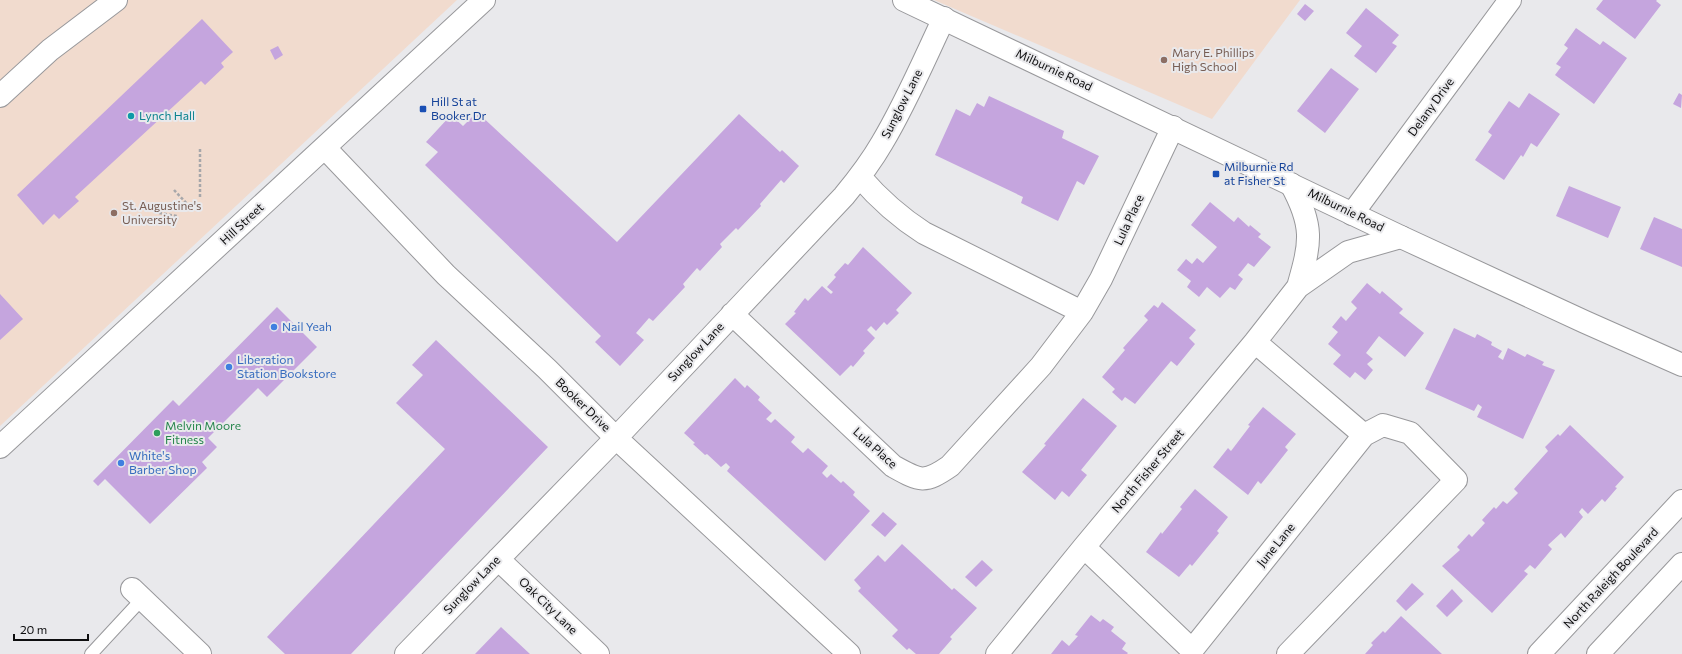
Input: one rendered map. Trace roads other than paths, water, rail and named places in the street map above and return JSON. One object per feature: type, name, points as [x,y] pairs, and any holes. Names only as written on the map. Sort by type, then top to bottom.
[{"type":"street","points":[[0,96],[50,50],[116,0]]},
{"type":"street","name":"Hill Street","points":[[0,447],[484,0]]},
{"type":"street","name":"Milburnie Road","points":[[904,0],[1401,237],[1682,365]]},
{"type":"street","name":"Delany Drive","points":[[1352,214],[1510,0]]},
{"type":"street","name":"Sunglow Lane","points":[[406,654],[616,438],[844,196],[860,177],[882,144],[904,104],[944,18]]},
{"type":"street","name":"Lula Place","points":[[732,314],[893,466],[910,476],[922,479],[934,476],[950,466],[1041,366],[1082,312],[1101,279],[1173,127]]},
{"type":"street","name":"Booker Drive","points":[[325,148],[446,275],[546,369],[616,438],[849,654]]},
{"type":"street","points":[[860,177],[883,203],[902,219],[924,233],[1082,312]]},
{"type":"street","name":"North Fisher Street","points":[[1290,184],[1301,203],[1307,222],[1308,237],[1306,259],[1298,287]]},
{"type":"street","name":"North Fisher Street","points":[[997,654],[1255,342],[1298,287],[1348,252],[1401,237]]},
{"type":"street","points":[[1255,342],[1364,435],[1383,425],[1410,433],[1456,480],[1288,654]]},
{"type":"street","name":"June Lane","points":[[1084,547],[1190,652],[1364,435]]},
{"type":"street","name":"North Raleigh Boulevard","points":[[1539,654],[1682,501]]},
{"type":"street","name":"Oak City Lane","points":[[498,558],[598,654]]},
{"type":"street","points":[[1598,654],[1682,564]]},
{"type":"street","points":[[137,594],[200,654]]},
{"type":"lane","points":[[91,654],[137,594]]},
{"type":"place","name":"Mary E. Phillips High School","points":[[1164,60]]},
{"type":"place","name":"Hill St at Booker Dr","points":[[423,109]]},
{"type":"place","name":"Lynch Hall","points":[[131,116]]},
{"type":"place","name":"Milburnie Rd at Fisher St","points":[[1216,174]]},
{"type":"place","name":"St. Augustine's University","points":[[114,213]]},
{"type":"place","name":"Nail Yeah","points":[[274,327]]},
{"type":"place","name":"Liberation Station Bookstore","points":[[229,367]]},
{"type":"place","name":"Melvin Moore Fitness","points":[[157,433]]},
{"type":"place","name":"White's Barber Shop","points":[[121,463]]}]
